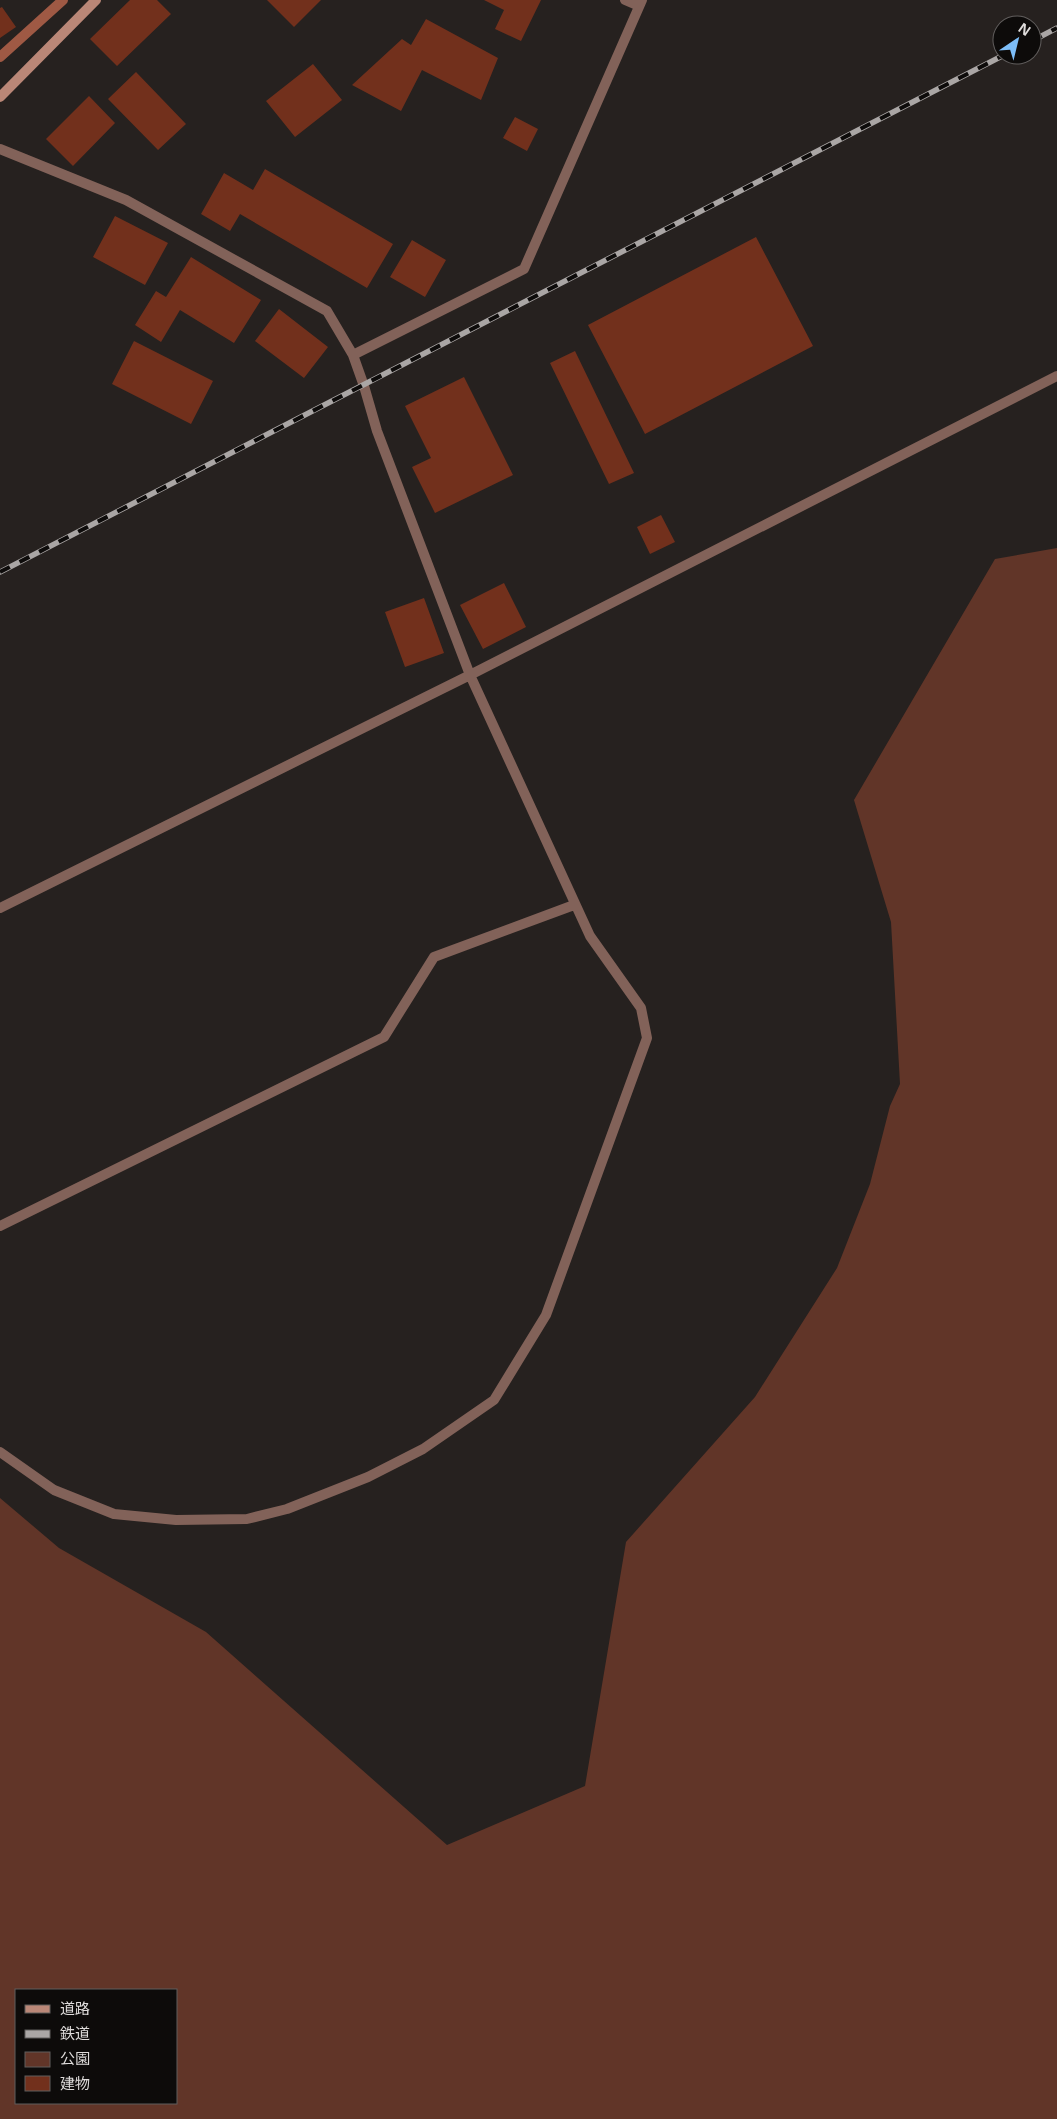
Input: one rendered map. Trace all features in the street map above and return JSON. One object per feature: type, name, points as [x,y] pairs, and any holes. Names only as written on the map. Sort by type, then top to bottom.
[{"type":"main road","points":[[0,97],[96,0]]},
{"type":"street","points":[[353,355],[524,269],[641,3],[625,0]]},
{"type":"street","points":[[0,149],[126,200],[327,311],[353,355],[377,431],[470,674],[574,905],[590,936],[641,1008],[647,1038],[546,1315],[494,1400],[423,1449],[368,1477],[287,1509],[247,1519],[176,1520],[114,1514],[54,1490],[0,1452]]},
{"type":"street","points":[[0,908],[470,674],[1057,376]]},
{"type":"street","points":[[0,1226],[384,1037],[434,956],[574,905]]},
{"type":"green space","points":[[1057,548],[1057,2119],[0,2119],[0,1498],[59,1548],[206,1632],[447,1845],[585,1786],[626,1542],[755,1397],[837,1268],[870,1184],[890,1106],[900,1084],[891,922],[854,800],[995,559]]},
{"type":"building","points":[[130,0],[157,0],[171,14],[117,66],[90,39]]},
{"type":"building","points":[[267,0],[321,0],[294,27]]},
{"type":"building","points":[[484,0],[541,0],[521,41],[495,29],[504,10]]},
{"type":"building","points":[[2,7],[16,27],[0,38],[0,8]]},
{"type":"building","points":[[426,19],[498,58],[481,100],[422,70],[401,111],[352,85],[402,39],[411,45]]},
{"type":"building","points":[[313,64],[342,100],[295,137],[266,101]]},
{"type":"building","points":[[136,72],[186,124],[158,150],[108,99]]},
{"type":"building","points":[[89,96],[115,123],[73,166],[46,139]]},
{"type":"building","points":[[515,117],[538,129],[527,151],[503,138]]},
{"type":"building","points":[[265,169],[393,244],[367,288],[240,214],[230,231],[201,214],[224,173],[253,190]]},
{"type":"building","points":[[115,216],[168,243],[145,285],[93,257]]},
{"type":"building","points":[[756,237],[813,346],[645,434],[588,325]]},
{"type":"building","points":[[412,240],[446,260],[425,297],[390,277]]},
{"type":"building","points":[[191,257],[261,300],[234,343],[180,310],[161,342],[135,325],[156,291],[166,297]]},
{"type":"building","points":[[279,309],[328,347],[304,378],[255,341]]},
{"type":"building","points":[[134,341],[213,381],[191,424],[112,384]]},
{"type":"building","points":[[575,351],[634,473],[609,484],[550,363]]},
{"type":"building","points":[[464,377],[513,475],[435,513],[412,467],[431,458],[405,406]]},
{"type":"building","points":[[661,515],[675,542],[650,554],[637,527]]},
{"type":"building","points":[[504,583],[526,627],[483,649],[460,605]]},
{"type":"building","points":[[424,598],[444,653],[405,667],[385,612]]},
{"type":"waterway","points":[[0,57],[63,0]]},
{"type":"railway","points":[[1042,36],[1057,28]]},
{"type":"railway","points":[[0,572],[992,61]]}]
